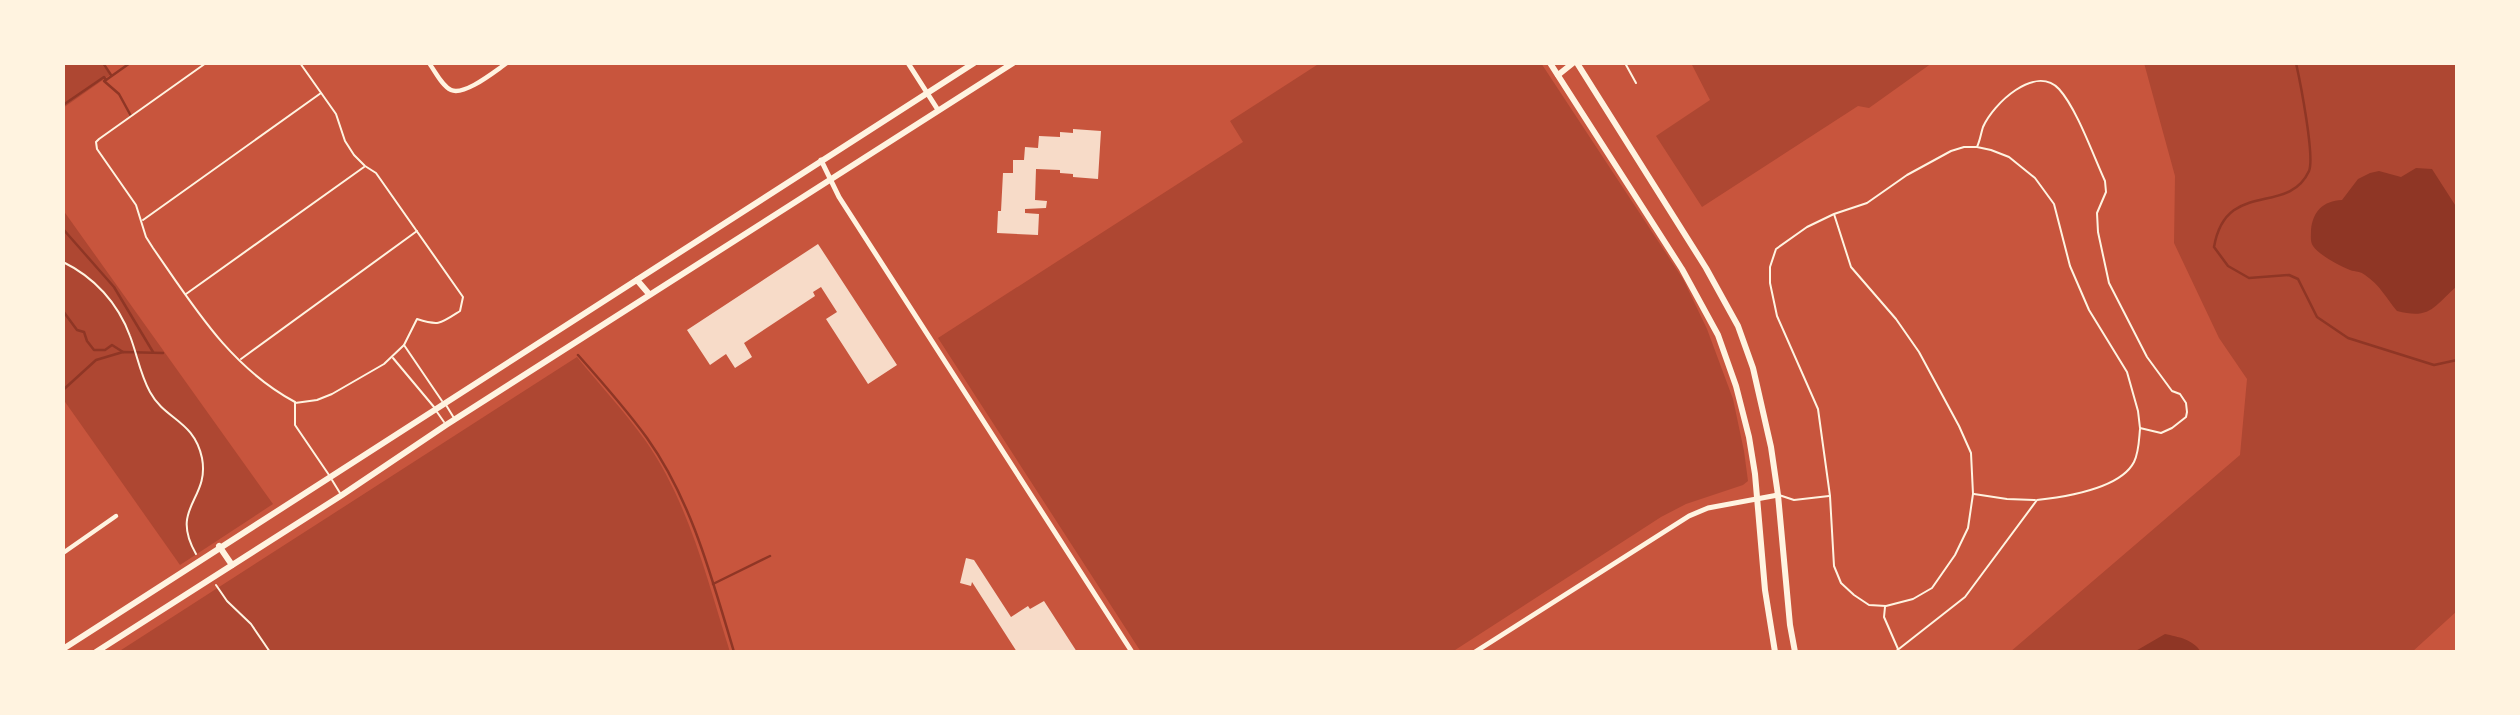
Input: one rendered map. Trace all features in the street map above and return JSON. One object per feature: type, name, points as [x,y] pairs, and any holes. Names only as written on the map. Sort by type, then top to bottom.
[{"type":"main road","points":[[63,649],[219,546],[974,63]]},
{"type":"main road","points":[[96,652],[1013,63]]},
{"type":"main road","points":[[1550,63],[1682,269],[1718,335],[1736,386],[1749,437],[1765,590],[1775,652]]},
{"type":"main road","points":[[1558,75],[1575,63],[1706,268],[1738,326],[1762,404],[1779,495],[1790,625],[1795,652]]},
{"type":"main road","points":[[637,279],[649,295]]},
{"type":"main road","points":[[219,546],[232,565]]},
{"type":"street","points":[[429,63],[453,91],[462,91],[473,86],[507,63]]},
{"type":"street","points":[[908,63],[938,110]]},
{"type":"street","points":[[821,160],[839,197],[1132,652]]},
{"type":"street","points":[[1475,652],[1689,516],[1708,508],[1779,495]]},
{"type":"street","points":[[63,553],[116,516]]},
{"type":"lane","points":[[206,63],[96,142],[97,149],[136,205],[146,237],[222,345],[276,393],[296,403],[317,401],[368,375],[392,358],[404,345],[417,319],[435,325],[460,311],[463,304],[462,293],[376,173],[365,166],[345,141],[336,114],[300,63]]},
{"type":"lane","points":[[1625,63],[1636,83]]},
{"type":"lane","points":[[1977,147],[1984,127],[1999,105],[2007,96],[2027,84],[2049,82],[2058,88],[2070,105],[2105,181],[2106,192],[2097,213],[2098,232],[2109,283],[2147,357],[2172,391],[2180,394],[2186,403],[2186,417],[2172,428],[2161,433],[2140,428]]},
{"type":"lane","points":[[142,220],[321,93]]},
{"type":"lane","points":[[1834,214],[1851,267],[1896,319],[1919,352],[1971,453],[1973,494],[1968,528],[1955,555],[1940,579],[1922,594],[1886,606],[1869,605],[1854,596],[1841,583],[1833,566],[1830,496],[1818,409],[1777,316],[1770,283],[1770,267],[1776,249],[1782,242],[1807,227],[1834,214],[1867,203],[1907,175],[1951,151],[1964,147],[1977,147],[2009,157],[2035,178],[2054,204],[2070,265],[2089,310],[2127,372],[2140,428],[2134,463],[2114,480],[2064,497],[2037,500],[1973,494]]},
{"type":"lane","points":[[185,294],[365,166]]},
{"type":"lane","points":[[240,359],[417,231]]},
{"type":"lane","points":[[404,345],[455,419]]},
{"type":"lane","points":[[392,358],[416,384],[446,425]]},
{"type":"lane","points":[[296,403],[295,425],[342,495]]},
{"type":"lane","points":[[1779,495],[1794,500],[1830,496]]},
{"type":"lane","points":[[1886,606],[1884,617],[1897,651],[1965,597],[2037,500]]},
{"type":"path","points":[[63,262],[84,274],[104,291],[119,312],[150,393],[192,432],[198,445],[202,460],[202,484],[187,515],[186,533],[200,559]]},
{"type":"path","points":[[211,578],[227,601],[251,624],[270,652]]},
{"type":"shaded area","points":[[63,63],[101,63],[110,75],[63,108]]},
{"type":"shaded area","points":[[1320,63],[1541,63],[1683,279],[1707,329],[1733,399],[1748,481],[1686,504],[1661,517],[1452,652],[1141,652],[938,338],[1243,142],[1230,121]]},
{"type":"shaded area","points":[[1691,63],[1932,63],[1869,108],[1858,106],[1702,207],[1656,136],[1710,100]]},
{"type":"shaded area","points":[[2144,63],[2457,63],[2457,611],[2412,652],[2010,652],[2240,455],[2247,379],[2219,338],[2174,243],[2175,176]]},
{"type":"shaded area","points":[[2416,168],[2432,169],[2457,208],[2457,286],[2437,305],[2417,314],[2397,311],[2370,279],[2325,256],[2311,243],[2312,223],[2317,212],[2329,202],[2342,200],[2358,179],[2379,171],[2401,177]]},
{"type":"shaded area","points":[[63,210],[273,504],[180,565],[63,399]]},
{"type":"shaded area","points":[[577,357],[645,440],[674,489],[705,569],[730,652],[118,652]]},
{"type":"shaded area","points":[[2165,634],[2190,641],[2201,652],[2134,652]]},
{"type":"building","points":[[1073,129],[1101,131],[1098,179],[1073,177],[1073,174],[1060,173],[1060,170],[1036,169],[1035,200],[1047,201],[1046,208],[1025,209],[1025,213],[1039,214],[1038,235],[997,233],[1003,173],[1013,173],[1013,160],[1024,160],[1025,147],[1038,148],[1039,136],[1060,137],[1060,132],[1073,133]]},
{"type":"building","points":[[818,244],[897,365],[868,384],[826,319],[837,312],[821,287],[813,292],[815,296],[744,343],[752,357],[735,368],[726,354],[710,365],[687,330]]},
{"type":"building","points":[[966,558],[974,560],[1011,617],[1028,606],[1030,609],[1044,601],[1077,652],[1017,652],[972,582],[971,586],[960,583]]},
{"type":"waterway","points":[[103,63],[111,75]]},
{"type":"waterway","points":[[63,105],[130,63]]},
{"type":"waterway","points":[[2296,63],[2309,135],[2309,171],[2299,185],[2287,193],[2244,205],[2231,212],[2221,226],[2214,247],[2228,266],[2249,278],[2289,275],[2298,279],[2317,317],[2348,338],[2434,365],[2457,360]]},
{"type":"waterway","points":[[106,80],[104,81],[119,94],[131,116]]},
{"type":"waterway","points":[[63,229],[114,287],[153,352]]},
{"type":"waterway","points":[[63,311],[77,330],[84,332],[94,350],[105,350],[112,345],[123,352]]},
{"type":"waterway","points":[[63,390],[96,360],[123,352],[163,353]]},
{"type":"waterway","points":[[578,355],[622,406],[663,462],[689,514],[734,652]]},
{"type":"waterway","points":[[713,584],[770,556]]}]
